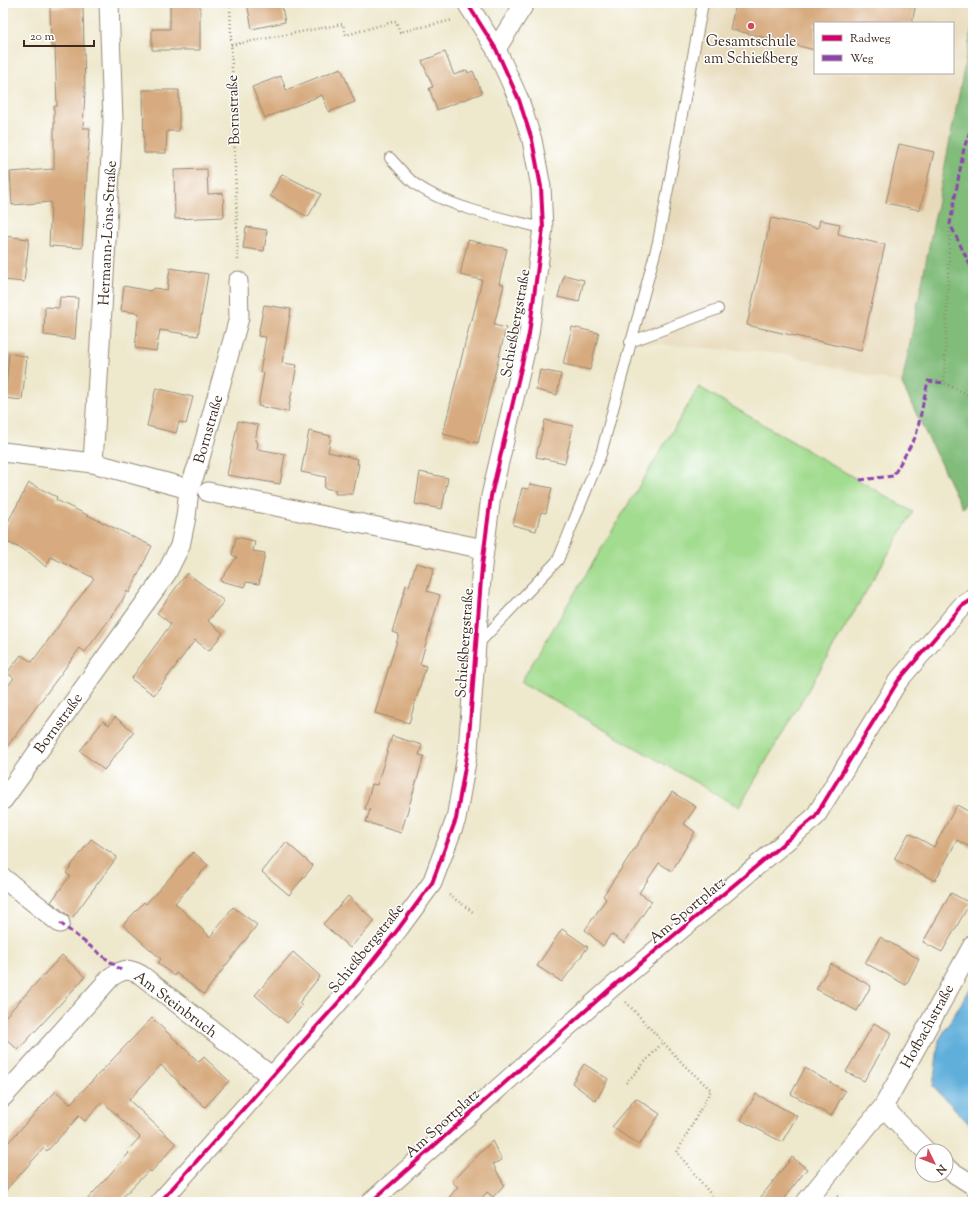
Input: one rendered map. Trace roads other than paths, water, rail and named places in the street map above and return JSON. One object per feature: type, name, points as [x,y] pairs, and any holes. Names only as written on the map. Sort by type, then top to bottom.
[{"type":"street","name":"Hermann-Löns-Straße","points":[[93,463],[113,121],[109,3]]},
{"type":"street","points":[[496,49],[525,3]]},
{"type":"street","name":"Schießbergstraße","points":[[160,1202],[352,987],[400,928],[432,883],[456,819],[468,750],[484,549],[491,496],[529,334],[543,228],[541,187],[532,140],[518,100],[496,49],[471,9]]},
{"type":"street","name":"Bornstraße","points":[[3,800],[166,574],[180,546],[186,518],[189,489],[198,465],[239,318],[238,281]]},
{"type":"street","points":[[3,452],[93,463],[189,489]]},
{"type":"street","points":[[208,492],[484,549]]},
{"type":"street","name":"Am Sportplatz","points":[[371,1202],[611,988],[815,817],[898,681],[962,606],[973,599]]},
{"type":"street","points":[[3,878],[60,923]]},
{"type":"street","name":"Hofbachstraße","points":[[806,1202],[883,1107],[973,945]]},
{"type":"street","name":"Am Steinbruch","points":[[3,1097],[111,977],[121,970],[130,969],[141,975],[271,1076]]},
{"type":"street","points":[[883,1107],[918,1143]]},
{"type":"street","points":[[954,1173],[973,1185]]},
{"type":"lane","name":"Schießbergstraße","points":[[476,646],[558,560],[601,454],[658,242],[703,3]]},
{"type":"lane","points":[[390,158],[418,186],[444,199],[494,217],[543,228]]},
{"type":"lane","points":[[630,342],[718,309]]},
{"type":"water","points":[[973,984],[973,1128],[933,1086],[939,1040]]},
{"type":"place","name":"Gesamtschule am Schießberg","points":[[751,26]]}]
